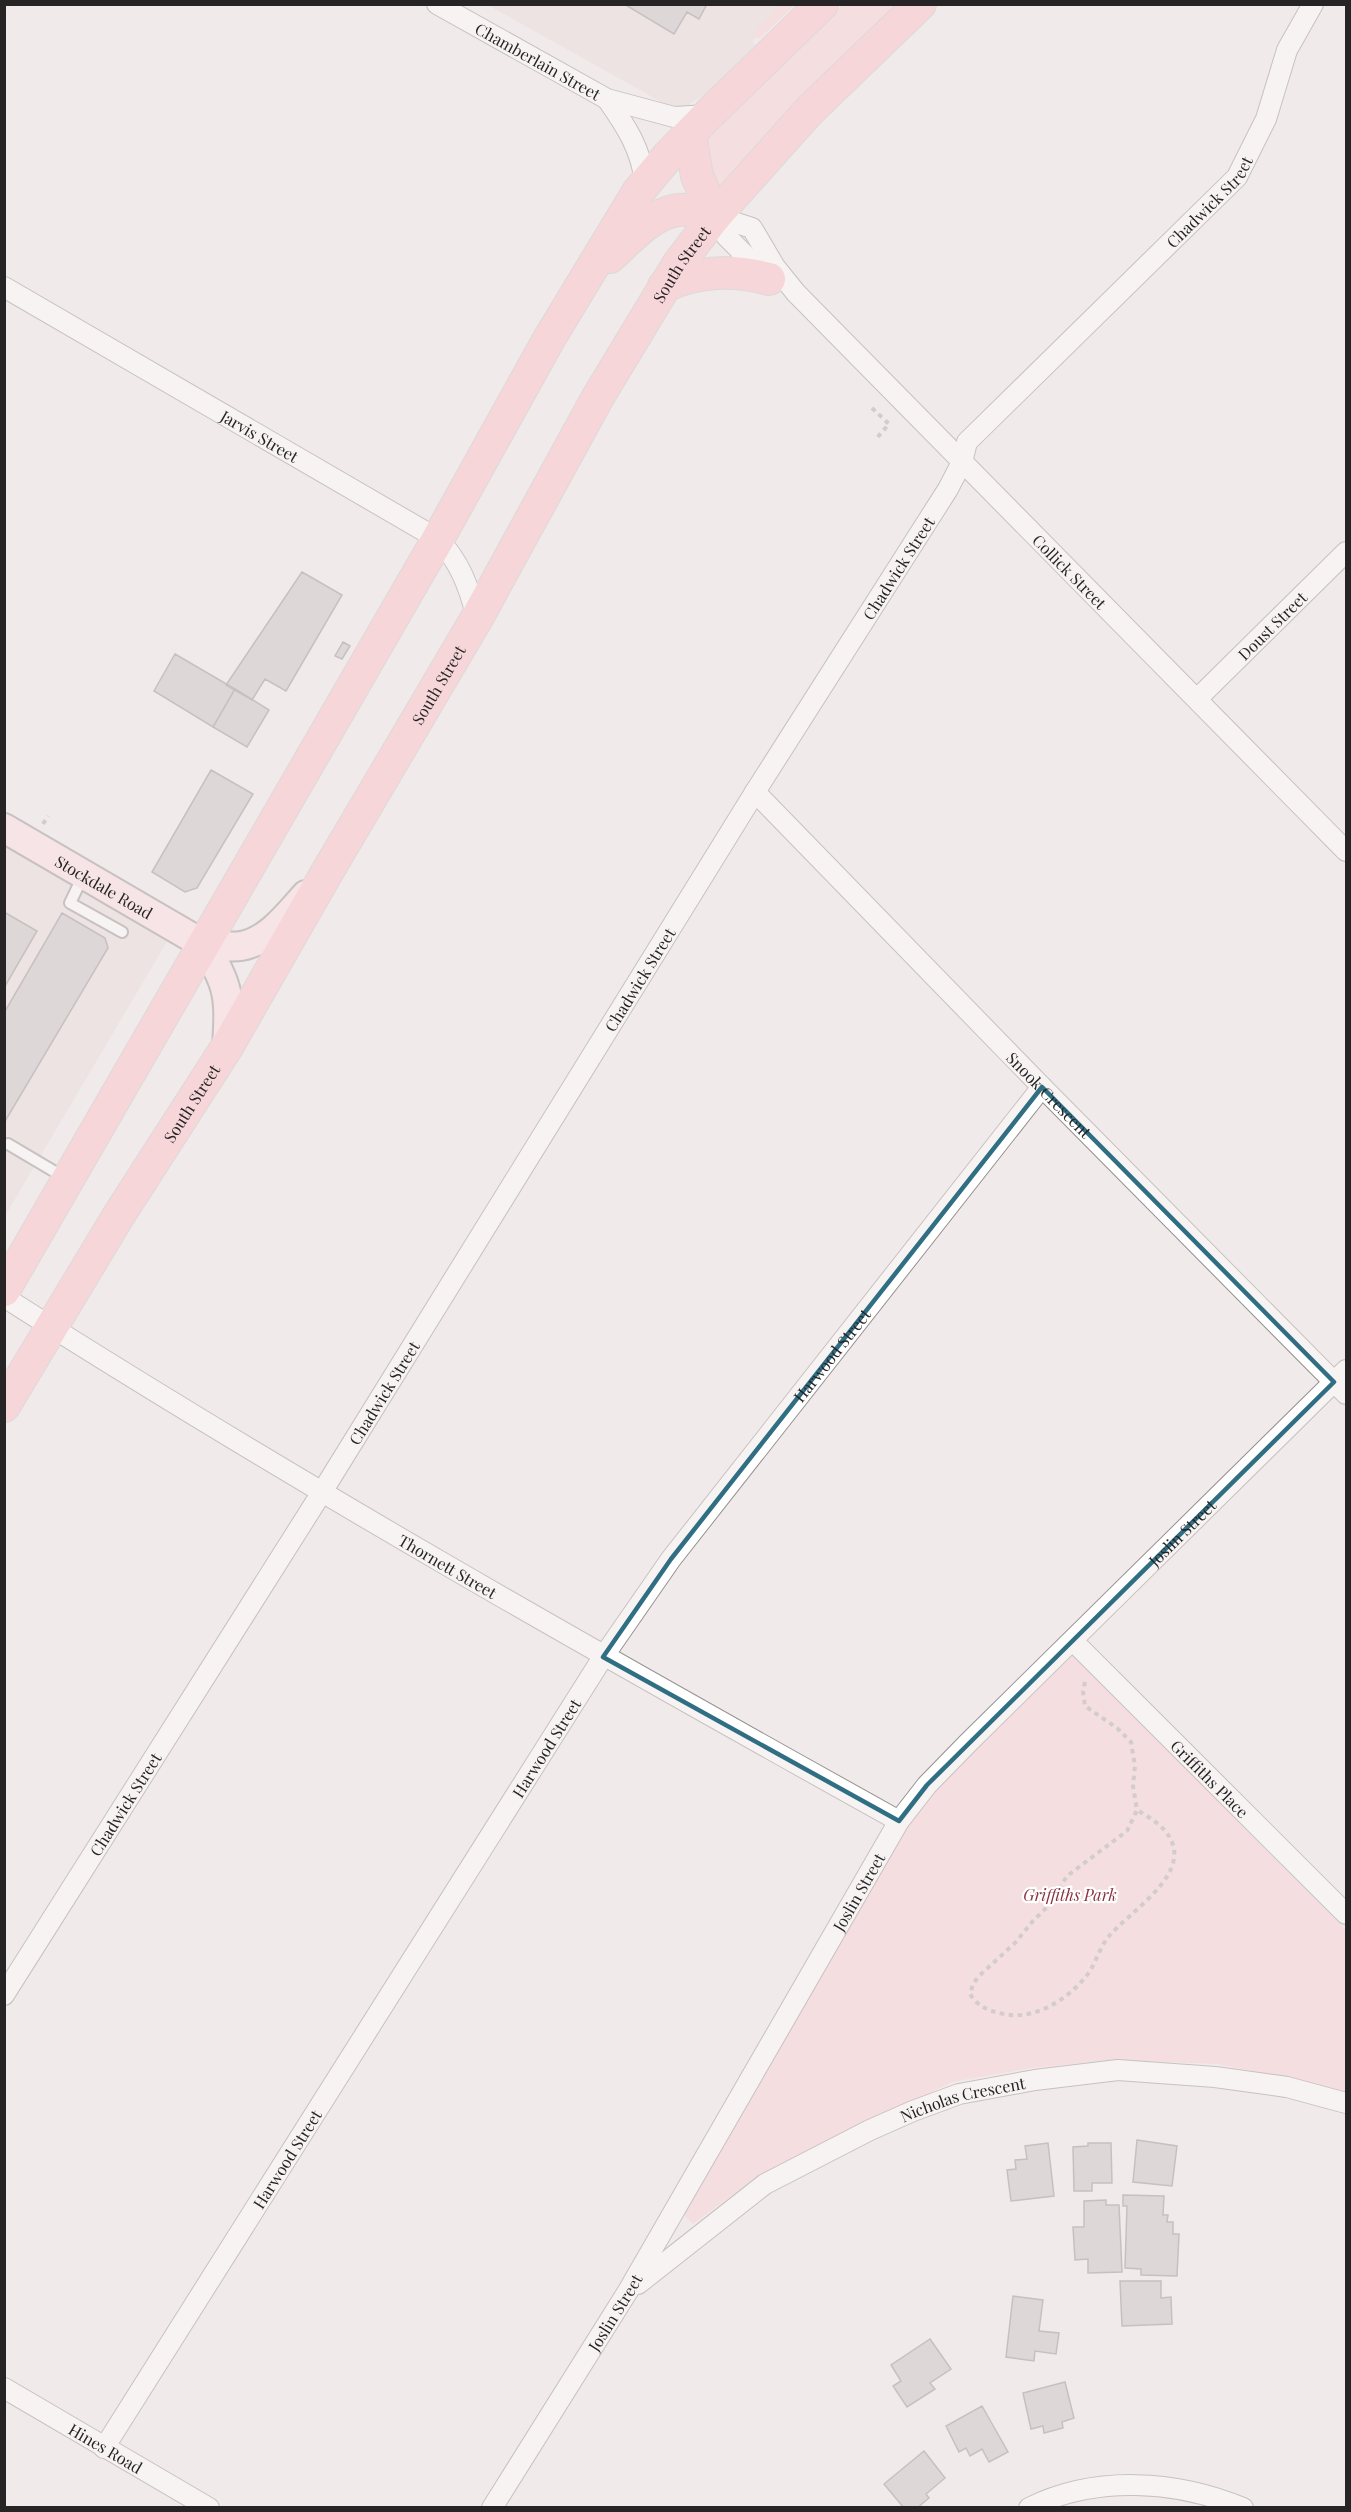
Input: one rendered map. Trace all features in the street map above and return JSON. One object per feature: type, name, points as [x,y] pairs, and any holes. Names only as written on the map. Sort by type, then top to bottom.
[{"type":"main road","points":[[4,1290],[438,539],[581,285],[645,182],[699,125],[822,4]]},
{"type":"main road","name":"South Street","points":[[4,1406],[119,1215],[227,1047],[477,618],[598,397],[664,286],[715,216],[810,110],[920,4]]},
{"type":"main road","points":[[699,125],[697,176],[715,216]]},
{"type":"main road","points":[[581,285],[644,226],[665,214],[686,210],[715,216]]},
{"type":"main road","points":[[664,286],[683,278],[709,273],[747,273],[768,279]]},
{"type":"street","name":"Chamberlain Street","points":[[437,4],[607,99],[699,125]]},
{"type":"street","name":"Chadwick Street","points":[[4,1995],[322,1491],[755,792],[963,462],[967,442],[1237,177],[1266,119],[1287,50],[1313,4]]},
{"type":"street","name":"Chamberlain Street","points":[[607,99],[635,141],[645,182]]},
{"type":"street","name":"Collick Street","points":[[715,216],[726,236],[768,279],[796,293]]},
{"type":"street","name":"Collick Street","points":[[715,216],[752,228],[775,267],[796,293],[1347,850]]},
{"type":"street","name":"Jarvis Street","points":[[4,286],[438,539],[450,551],[459,567],[470,590],[477,618]]},
{"type":"street","name":"Doust Street","points":[[1197,699],[1347,552]]},
{"type":"street","name":"Snook Crescent","points":[[755,792],[1042,1087],[1342,1382]]},
{"type":"street","name":"Stockdale Road","points":[[4,828],[203,944],[217,965],[227,989],[230,1003],[227,1047]]},
{"type":"street","name":"Stockdale Road","points":[[203,944],[241,946],[266,935],[326,874]]},
{"type":"street","name":"Harwood Street","points":[[104,2448],[603,1657],[671,1559],[1042,1087]]},
{"type":"street","name":"Thornett Street","points":[[4,1297],[322,1491],[603,1657],[899,1821]]},
{"type":"street","name":"Joslin Street","points":[[492,2508],[628,2291],[899,1821],[927,1785],[1342,1382]]},
{"type":"street","name":"Griffiths Place","points":[[1073,1641],[1347,1914]]},
{"type":"street","name":"Nicholas Crescent","points":[[628,2291],[765,2184],[870,2130],[959,2094],[1035,2080],[1118,2070],[1215,2077],[1287,2087],[1347,2103]]},
{"type":"street","name":"Hines Road","points":[[4,2388],[209,2508]]},
{"type":"street","points":[[1029,2508],[1070,2492],[1097,2486],[1122,2484],[1193,2491],[1243,2508]]},
{"type":"lane","points":[[84,875],[70,903],[122,932]]},
{"type":"lane","points":[[8,1144],[68,1180]]},
{"type":"path","points":[[872,408],[889,424],[876,439]]},
{"type":"path","points":[[1095,1663],[1085,1678],[1083,1692],[1085,1706],[1117,1728],[1131,1742],[1135,1766],[1133,1786],[1137,1810],[1126,1832],[1067,1876],[1050,1904],[1016,1942],[979,1976],[970,1994],[976,2004],[1011,2016],[1035,2013],[1054,2004],[1077,1986],[1089,1971],[1109,1936],[1160,1887],[1171,1867],[1174,1849],[1166,1830],[1137,1810]]},
{"type":"highlighted area","points":[[1042,1087],[1334,1382],[927,1785],[899,1821],[603,1657],[671,1559]]},
{"type":"shaded area","points":[[488,5],[790,5],[753,41],[755,45],[706,94],[692,102],[681,113]]},
{"type":"shaded area","points":[[5,817],[178,923],[5,1216]]},
{"type":"green space","points":[[781,4],[795,5],[759,39],[753,33]]},
{"type":"green space","points":[[842,5],[900,5],[719,190],[712,179],[708,164],[707,136]]},
{"type":"green space","name":"Griffiths Park","points":[[1073,1654],[1346,1930],[1346,2093],[1321,2085],[1217,2064],[1113,2060],[1031,2068],[952,2082],[755,2178],[693,2224],[681,2212],[904,1829],[935,1788]]},
{"type":"building","points":[[624,4],[707,4],[699,19],[687,12],[674,34]]},
{"type":"building","points":[[302,572],[342,595],[286,691],[265,679],[252,700],[226,685]]},
{"type":"building","points":[[343,642],[350,646],[342,659],[335,656]]},
{"type":"building","points":[[175,654],[235,689],[213,727],[154,691]]},
{"type":"building","points":[[235,689],[269,710],[247,747],[213,727]]},
{"type":"building","points":[[211,770],[253,794],[197,888],[185,892],[152,872]]},
{"type":"building","points":[[4,912],[37,931],[4,988]]},
{"type":"building","points":[[62,913],[105,938],[108,948],[4,1123],[4,1013]]},
{"type":"building","points":[[1137,2140],[1177,2146],[1172,2186],[1133,2182]]},
{"type":"building","points":[[1048,2143],[1054,2196],[1011,2201],[1007,2170],[1016,2169],[1015,2160],[1027,2159],[1025,2146]]},
{"type":"building","points":[[1088,2143],[1111,2143],[1112,2183],[1092,2183],[1092,2191],[1074,2191],[1073,2147],[1088,2146]]},
{"type":"building","points":[[1123,2195],[1164,2196],[1163,2215],[1168,2215],[1167,2222],[1173,2222],[1173,2234],[1179,2234],[1177,2276],[1141,2275],[1141,2269],[1125,2268],[1127,2206],[1123,2206]]},
{"type":"building","points":[[1106,2200],[1106,2205],[1119,2205],[1122,2272],[1088,2273],[1088,2259],[1075,2260],[1073,2227],[1084,2227],[1084,2201]]},
{"type":"building","points":[[1120,2281],[1161,2281],[1161,2298],[1171,2297],[1172,2324],[1122,2326]]},
{"type":"building","points":[[1013,2296],[1043,2300],[1039,2331],[1059,2333],[1056,2354],[1035,2351],[1034,2361],[1006,2357]]},
{"type":"building","points":[[930,2339],[951,2369],[930,2383],[935,2389],[907,2407],[893,2386],[901,2381],[891,2365]]},
{"type":"building","points":[[1065,2382],[1074,2418],[1062,2422],[1063,2428],[1044,2433],[1043,2426],[1031,2429],[1023,2393]]},
{"type":"building","points":[[982,2406],[1008,2452],[989,2462],[982,2449],[970,2456],[966,2448],[959,2452],[946,2426]]},
{"type":"building","points":[[924,2451],[945,2478],[926,2494],[929,2498],[917,2508],[904,2508],[884,2484]]}]
